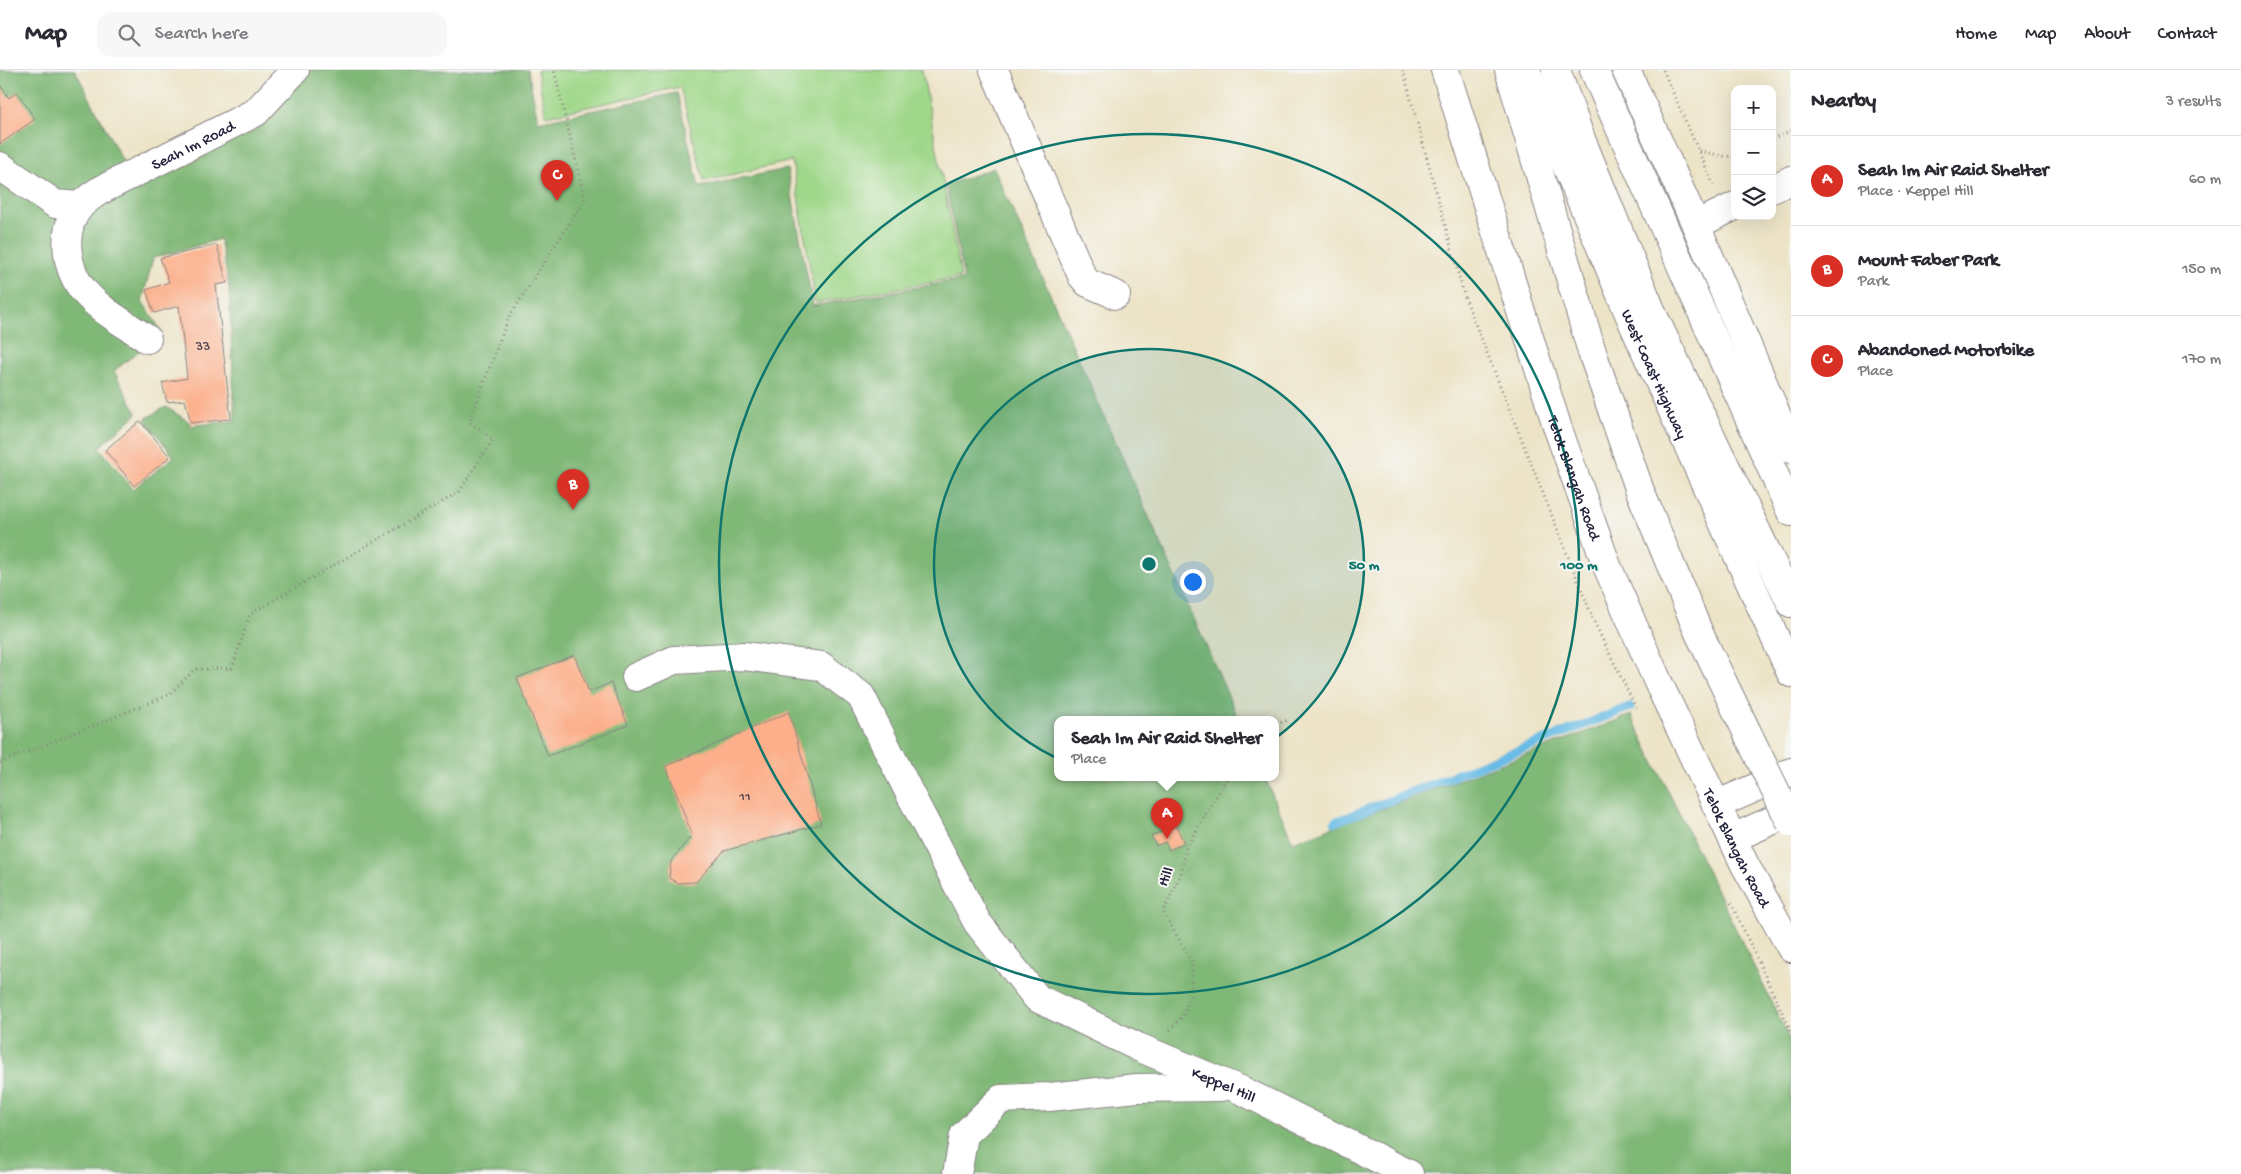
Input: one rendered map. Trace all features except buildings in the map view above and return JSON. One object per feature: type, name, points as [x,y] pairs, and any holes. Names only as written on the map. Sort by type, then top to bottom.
[{"type":"main road","name":"Seah Im Road","points":[[147,339],[102,307],[83,290],[71,268],[66,243],[69,230],[80,206],[99,191],[256,112],[295,70]]},
{"type":"main road","points":[[994,70],[1082,276],[1088,283],[1116,295]]},
{"type":"main road","name":"Telok Blangah Road","points":[[1445,70],[1556,426],[1607,566],[1716,805],[1745,865],[1791,948]]},
{"type":"main road","points":[[1510,70],[1592,352],[1640,491],[1699,633],[1791,823]]},
{"type":"main road","name":"West Coast Highway","points":[[1526,70],[1634,328],[1791,673]]},
{"type":"main road","points":[[1556,70],[1581,139],[1653,315],[1791,603]]},
{"type":"main road","points":[[1594,70],[1791,512]]},
{"type":"main road","points":[[1626,70],[1696,225],[1791,449]]},
{"type":"main road","points":[[0,166],[55,204],[80,206]]},
{"type":"main road","points":[[1776,187],[1791,180]]},
{"type":"main road","points":[[1696,225],[1731,208]]},
{"type":"main road","name":"Keppel Hill","points":[[636,677],[674,660],[744,656],[821,666],[862,696],[910,794],[977,922],[1037,998],[1230,1087],[1409,1174]]},
{"type":"main road","points":[[1716,805],[1791,772]]},
{"type":"main road","points":[[1732,838],[1791,812]]},
{"type":"main road","points":[[957,1174],[964,1135],[1001,1099],[1057,1097],[1137,1088],[1230,1087]]},
{"type":"path","points":[[0,763],[168,695],[195,669],[232,668],[250,614],[459,492],[493,439],[469,422],[508,319],[585,198],[554,70]]},
{"type":"path","points":[[1776,137],[1791,131]]},
{"type":"path","points":[[1698,151],[1727,157],[1731,156]]},
{"type":"path","points":[[1279,723],[1289,720]]},
{"type":"path","name":"Hill","points":[[1155,1054],[1168,1031],[1183,1016],[1191,994],[1192,962],[1163,912],[1181,873],[1186,848],[1225,781]]},
{"type":"green space","points":[[0,70],[75,70],[121,158],[140,188],[261,127],[300,77],[290,70],[528,70],[538,122],[677,93],[699,187],[787,169],[813,306],[964,279],[946,185],[994,168],[1237,716],[1054,716],[1054,781],[1266,781],[1293,842],[1631,715],[1791,1042],[1791,1174],[0,1174]],"holes":[[[220,239],[229,286],[235,421],[188,426],[191,423],[166,407],[145,419],[174,457],[133,489],[99,447],[137,414],[114,371],[162,332],[142,301],[153,258]]]},
{"type":"green space","points":[[537,70],[922,70],[961,277],[816,303],[792,161],[704,181],[680,87],[546,116]]},
{"type":"waterway","points":[[1335,822],[1630,707]]},
{"type":"place","name":"Abandoned Motorbike","points":[[557,201]]},
{"type":"place","name":"Mount Faber Park","points":[[573,510]]},
{"type":"place","name":"Seah Im Air Raid Shelter","points":[[1167,839]]}]
